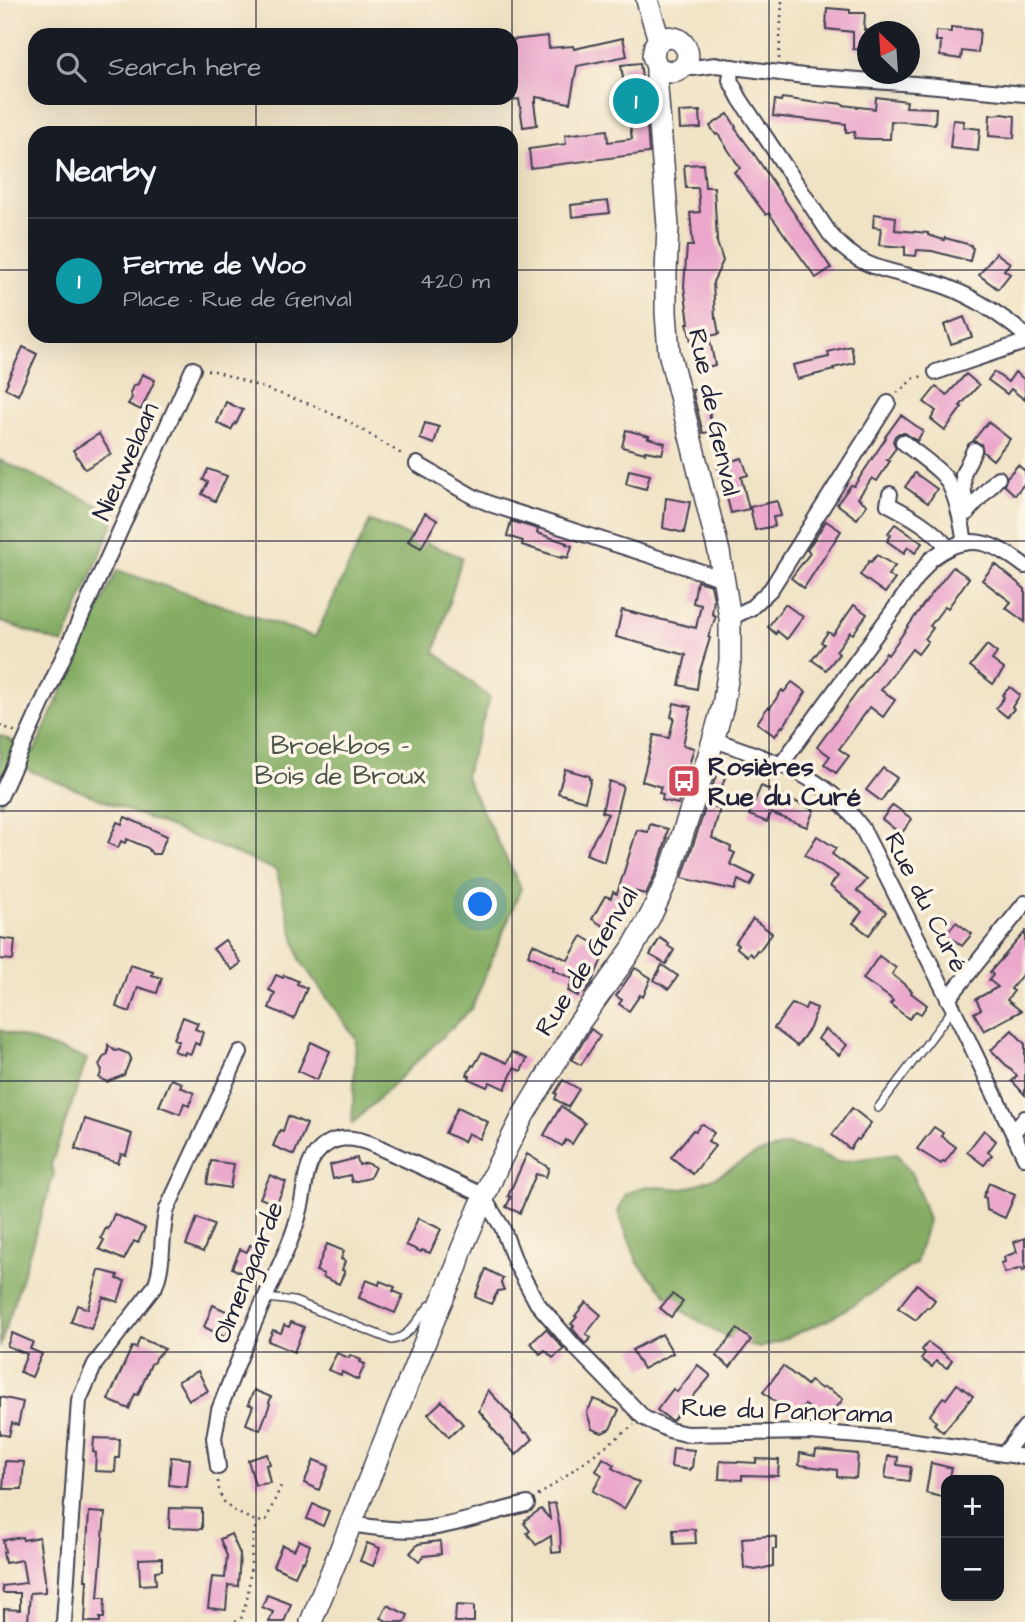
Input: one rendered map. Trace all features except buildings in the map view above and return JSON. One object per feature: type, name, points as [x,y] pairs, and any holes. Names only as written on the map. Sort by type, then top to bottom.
[{"type":"street","points":[[647,0],[672,55],[693,68],[716,65],[778,73],[1025,94]]},
{"type":"street","points":[[653,0],[672,55]]},
{"type":"street","name":"Rue de Genval","points":[[311,1622],[461,1251],[523,1114],[579,1023],[632,950],[670,875],[723,706],[730,661],[730,618],[719,552],[669,352],[666,313],[668,226],[658,107],[672,55]]},
{"type":"street","points":[[732,67],[730,80],[740,99],[839,246],[869,265],[944,285],[969,296],[1025,335]]},
{"type":"street","points":[[936,372],[1025,342]]},
{"type":"street","name":"Nieuwelaan","points":[[0,797],[193,369]]},
{"type":"street","points":[[730,618],[756,604],[771,589],[888,403]]},
{"type":"street","points":[[903,442],[945,476],[964,517]]},
{"type":"street","points":[[965,543],[963,474],[974,450]]},
{"type":"street","points":[[417,464],[493,505],[724,579]]},
{"type":"street","points":[[964,517],[998,478]]},
{"type":"street","points":[[887,501],[940,537],[948,548]]},
{"type":"street","points":[[780,766],[930,561],[948,548],[965,543],[986,543],[1002,549],[1025,566]]},
{"type":"street","name":"Rue du Curé","points":[[713,739],[801,774],[849,810],[880,862],[1025,1158]]},
{"type":"street","points":[[951,1003],[1025,903]]},
{"type":"street","points":[[64,1622],[79,1400],[95,1364],[155,1286],[159,1276],[167,1209],[240,1052]]},
{"type":"street","points":[[1014,1132],[1025,1118]]},
{"type":"street","name":"Olmengaarde","points":[[218,1467],[214,1438],[219,1410],[287,1249],[300,1211],[313,1157],[334,1140],[360,1139],[485,1196]]},
{"type":"street","name":"Rue du Panorama","points":[[485,1196],[537,1303],[575,1347],[644,1418],[656,1425],[686,1434],[810,1432],[908,1440],[1025,1457]]},
{"type":"street","points":[[1004,1454],[1025,1427]]},
{"type":"street","points":[[350,1524],[379,1528],[431,1528],[527,1504]]},
{"type":"lane","points":[[878,1108],[951,1003]]},
{"type":"lane","points":[[265,1298],[294,1301],[392,1340],[408,1333],[430,1305],[439,1307]]},
{"type":"path","points":[[778,73],[782,0]]},
{"type":"path","points":[[193,369],[215,371],[315,406],[347,421],[417,464]]},
{"type":"path","points":[[888,403],[913,379],[936,372]]},
{"type":"path","points":[[0,725],[27,736]]},
{"type":"path","points":[[527,1504],[644,1418]]},
{"type":"path","points":[[218,1467],[219,1489],[224,1503],[232,1510],[258,1522],[266,1520],[281,1486]]},
{"type":"path","points":[[235,1622],[241,1619],[248,1595],[254,1531],[258,1522]]},
{"type":"green space","points":[[0,460],[117,514],[63,644],[0,621]]},
{"type":"green space","name":"Broekbos - Bois de Broux","points":[[370,521],[462,557],[435,652],[490,698],[465,776],[521,888],[472,1008],[352,1124],[356,1039],[300,960],[276,870],[18,766],[0,806],[0,735],[34,752],[117,570],[315,637]]},
{"type":"green space","points":[[0,1030],[87,1059],[51,1165],[54,1174],[0,1347]]},
{"type":"green space","points":[[787,1145],[817,1152],[837,1162],[897,1154],[914,1177],[928,1220],[916,1263],[828,1320],[759,1348],[724,1336],[679,1309],[638,1263],[618,1212],[626,1194],[646,1186],[684,1189],[714,1178],[756,1154]]},
{"type":"place","name":"Ferme de Woo","points":[[636,101]]},
{"type":"place","name":"Rosières Rue du Curé","points":[[684,781]]}]
